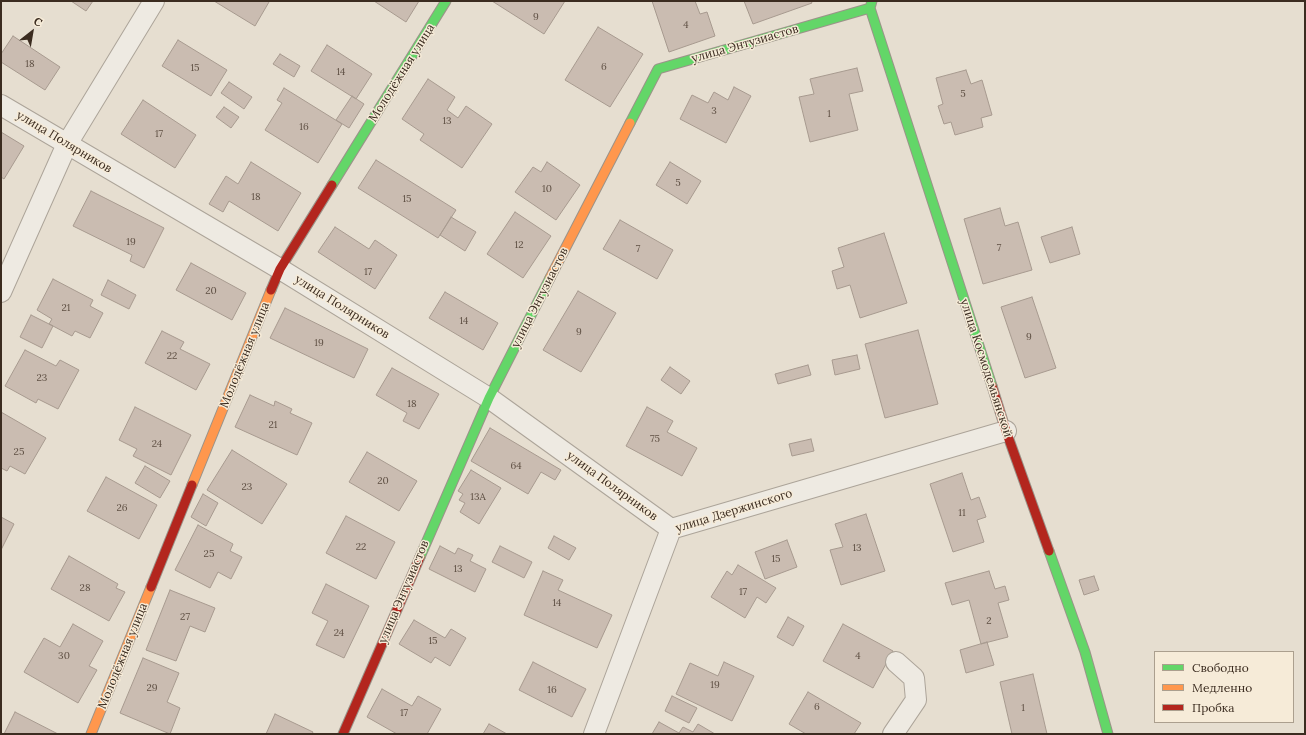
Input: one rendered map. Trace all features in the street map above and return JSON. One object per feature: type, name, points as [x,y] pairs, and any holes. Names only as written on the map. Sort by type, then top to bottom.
[{"type":"street","points":[[1,292],[67,144],[154,1]]},
{"type":"street","name":"Молодёжная улица","points":[[92,734],[280,269],[446,1]]},
{"type":"street","name":"улица Энтузиастов","points":[[343,734],[489,398],[658,69],[871,5]]},
{"type":"street","name":"улица Космодемьянской","points":[[871,5],[1006,431],[1085,652],[1108,734]]},
{"type":"street","name":"улица Полярников","points":[[1,104],[280,269],[489,398],[671,529]]},
{"type":"street","name":"улица Дзержинского","points":[[594,734],[671,529],[1006,431]]},
{"type":"street","points":[[893,734],[916,700],[914,678],[896,662]]},
{"type":"building","points":[[71,1],[93,1],[86,11]]},
{"type":"building","points":[[214,1],[268,1],[269,2],[255,26]]},
{"type":"building","points":[[374,1],[419,1],[406,22]]},
{"type":"building","points":[[492,1],[565,1],[544,34]]},
{"type":"building","points":[[652,1],[695,1],[700,14],[707,12],[715,36],[669,52]]},
{"type":"building","points":[[744,1],[811,1],[812,3],[753,24]]},
{"type":"building","points":[[598,27],[643,54],[610,107],[565,80]]},
{"type":"building","points":[[13,36],[60,67],[45,90],[1,62],[1,54]]},
{"type":"building","points":[[178,40],[227,70],[211,96],[162,66]]},
{"type":"building","points":[[327,45],[372,74],[356,99],[311,71]]},
{"type":"building","points":[[280,54],[300,66],[294,77],[273,64]]},
{"type":"building","points":[[857,68],[863,91],[849,94],[858,130],[810,142],[799,97],[814,94],[810,79]]},
{"type":"building","points":[[966,70],[971,84],[982,80],[992,115],[981,118],[983,127],[955,135],[951,122],[944,124],[938,106],[943,104],[936,78]]},
{"type":"building","points":[[428,79],[455,97],[447,110],[458,118],[466,106],[492,124],[462,168],[420,140],[424,134],[402,119]]},
{"type":"building","points":[[229,82],[252,97],[244,109],[221,93]]},
{"type":"building","points":[[734,87],[751,96],[726,143],[680,119],[692,95],[708,103],[714,92],[728,100]]},
{"type":"building","points":[[284,88],[342,124],[318,163],[265,130],[282,103],[277,100]]},
{"type":"building","points":[[352,96],[364,104],[349,128],[336,120]]},
{"type":"building","points":[[143,100],[196,135],[175,168],[121,134]]},
{"type":"building","points":[[224,107],[239,117],[231,128],[216,117]]},
{"type":"building","points":[[1,132],[24,146],[4,179],[1,177]]},
{"type":"building","points":[[376,160],[456,210],[438,238],[358,188]]},
{"type":"building","points":[[251,162],[301,193],[278,231],[229,201],[223,212],[209,204],[226,176],[238,184]]},
{"type":"building","points":[[547,162],[580,185],[556,220],[515,192],[533,167],[541,172]]},
{"type":"building","points":[[670,162],[701,181],[687,204],[656,185]]},
{"type":"building","points":[[91,191],[164,228],[144,268],[130,261],[132,255],[73,226]]},
{"type":"building","points":[[1000,208],[1005,226],[1018,222],[1032,270],[983,284],[964,219]]},
{"type":"building","points":[[515,212],[551,236],[523,278],[487,254]]},
{"type":"building","points":[[451,217],[476,232],[465,251],[440,235]]},
{"type":"building","points":[[620,220],[673,250],[657,279],[603,249]]},
{"type":"building","points":[[335,227],[369,249],[375,240],[397,255],[375,289],[318,252]]},
{"type":"building","points":[[1072,227],[1080,254],[1050,263],[1041,237]]},
{"type":"building","points":[[884,233],[907,303],[860,318],[850,285],[837,289],[832,271],[844,267],[838,248]]},
{"type":"building","points":[[191,263],[246,293],[232,320],[176,290]]},
{"type":"building","points":[[53,279],[93,300],[90,306],[103,313],[90,338],[75,331],[72,336],[49,324],[52,319],[37,310]]},
{"type":"building","points":[[108,280],[136,295],[129,309],[101,295]]},
{"type":"building","points":[[578,291],[616,313],[581,372],[543,350]]},
{"type":"building","points":[[445,292],[498,323],[483,350],[429,318]]},
{"type":"building","points":[[1032,297],[1056,368],[1025,378],[1001,307]]},
{"type":"building","points":[[285,308],[368,349],[354,378],[270,338]]},
{"type":"building","points":[[31,315],[53,326],[42,348],[20,337]]},
{"type":"building","points":[[918,330],[938,404],[885,418],[865,344]]},
{"type":"building","points":[[162,331],[184,342],[180,349],[210,364],[196,390],[145,363]]},
{"type":"building","points":[[25,350],[56,366],[60,360],[79,370],[58,409],[38,399],[36,403],[5,386]]},
{"type":"building","points":[[857,355],[860,369],[835,375],[832,360]]},
{"type":"building","points":[[808,365],[811,375],[778,384],[775,374]]},
{"type":"building","points":[[670,367],[690,381],[681,394],[661,380]]},
{"type":"building","points":[[392,368],[439,394],[419,429],[403,421],[407,413],[376,395]]},
{"type":"building","points":[[250,395],[274,406],[275,401],[292,409],[290,413],[312,423],[297,455],[235,427]]},
{"type":"building","points":[[135,407],[191,435],[171,475],[133,456],[137,449],[119,440]]},
{"type":"building","points":[[647,407],[673,421],[667,432],[697,448],[682,476],[626,446]]},
{"type":"building","points":[[1,412],[46,438],[25,474],[10,466],[7,471],[1,468]]},
{"type":"building","points":[[490,428],[561,470],[555,480],[541,472],[528,494],[471,461]]},
{"type":"building","points":[[811,439],[814,451],[792,456],[789,444]]},
{"type":"building","points":[[232,450],[287,484],[262,524],[207,490]]},
{"type":"building","points":[[367,452],[417,481],[399,511],[349,482]]},
{"type":"building","points":[[145,466],[170,481],[160,498],[135,483]]},
{"type":"building","points":[[471,470],[501,488],[479,524],[460,512],[465,503],[459,500],[463,494],[458,491]]},
{"type":"building","points":[[962,473],[971,500],[979,497],[986,517],[977,520],[984,542],[953,552],[930,484]]},
{"type":"building","points":[[106,477],[157,505],[139,539],[87,511]]},
{"type":"building","points":[[203,494],[218,503],[206,526],[191,517]]},
{"type":"building","points":[[866,514],[885,571],[841,585],[830,550],[843,547],[835,524]]},
{"type":"building","points":[[346,516],[395,542],[376,579],[326,553]]},
{"type":"building","points":[[1,517],[14,524],[1,550]]},
{"type":"building","points":[[198,525],[233,544],[230,551],[242,557],[231,579],[218,572],[210,588],[175,570]]},
{"type":"building","points":[[554,536],[576,548],[569,560],[548,548]]},
{"type":"building","points":[[787,540],[797,567],[765,579],[755,552]]},
{"type":"building","points":[[440,546],[455,554],[458,548],[473,555],[470,561],[486,569],[475,592],[429,569]]},
{"type":"building","points":[[500,546],[532,562],[524,578],[492,562]]},
{"type":"building","points":[[69,556],[118,584],[116,588],[125,592],[109,621],[51,589]]},
{"type":"building","points":[[738,565],[776,588],[766,603],[757,597],[745,618],[711,597],[727,571],[732,575]]},
{"type":"building","points":[[543,571],[563,580],[558,590],[612,615],[597,648],[524,615]]},
{"type":"building","points":[[989,571],[995,589],[1005,586],[1009,600],[998,603],[1008,637],[981,644],[969,600],[952,605],[945,583]]},
{"type":"building","points":[[1094,576],[1099,590],[1084,595],[1079,580]]},
{"type":"building","points":[[326,584],[369,606],[344,658],[316,645],[328,621],[312,613]]},
{"type":"building","points":[[170,590],[215,608],[205,632],[190,626],[176,661],[146,650]]},
{"type":"building","points":[[788,617],[804,626],[793,646],[777,637]]},
{"type":"building","points":[[414,620],[445,638],[451,629],[466,638],[450,666],[435,657],[431,663],[399,644]]},
{"type":"building","points":[[73,624],[103,641],[89,666],[97,670],[78,703],[24,672],[44,638],[60,647]]},
{"type":"building","points":[[843,624],[893,651],[873,688],[823,661]]},
{"type":"building","points":[[987,642],[994,665],[966,673],[960,650]]},
{"type":"building","points":[[143,658],[179,673],[167,702],[180,708],[170,734],[120,713]]},
{"type":"building","points":[[533,662],[586,689],[572,717],[519,690]]},
{"type":"building","points":[[724,662],[754,676],[732,721],[676,694],[690,663],[718,676]]},
{"type":"building","points":[[1033,674],[1047,734],[1012,734],[1000,682]]},
{"type":"building","points":[[382,689],[412,706],[418,696],[441,709],[427,734],[397,734],[367,717]]},
{"type":"building","points":[[808,692],[861,723],[854,734],[806,734],[789,724]]},
{"type":"building","points":[[672,696],[697,708],[689,723],[665,711]]},
{"type":"building","points":[[15,712],[58,734],[4,734]]},
{"type":"building","points":[[275,714],[313,732],[312,734],[266,734]]},
{"type":"building","points":[[659,722],[679,733],[683,727],[693,732],[698,724],[715,734],[652,734]]},
{"type":"building","points":[[489,724],[507,734],[483,734]]},
{"type":"traffic: fast","points":[[332,185],[446,1]]},
{"type":"traffic: fast","points":[[872,1],[870,8],[992,386]]},
{"type":"traffic: fast","points":[[630,123],[658,69],[870,8]]},
{"type":"traffic: fast","points":[[420,557],[489,398],[550,278]]},
{"type":"traffic: fast","points":[[1049,551],[1085,652],[1108,734]]},
{"type":"traffic: slow","points":[[550,278],[630,123]]},
{"type":"traffic: slow","points":[[192,485],[271,290]]},
{"type":"traffic: slow","points":[[91,734],[151,587]]},
{"type":"traffic: jam","points":[[271,290],[280,269],[332,185]]},
{"type":"traffic: jam","points":[[992,386],[1006,431],[1049,551]]},
{"type":"traffic: jam","points":[[151,587],[192,485]]},
{"type":"traffic: jam","points":[[343,734],[420,557]]}]
